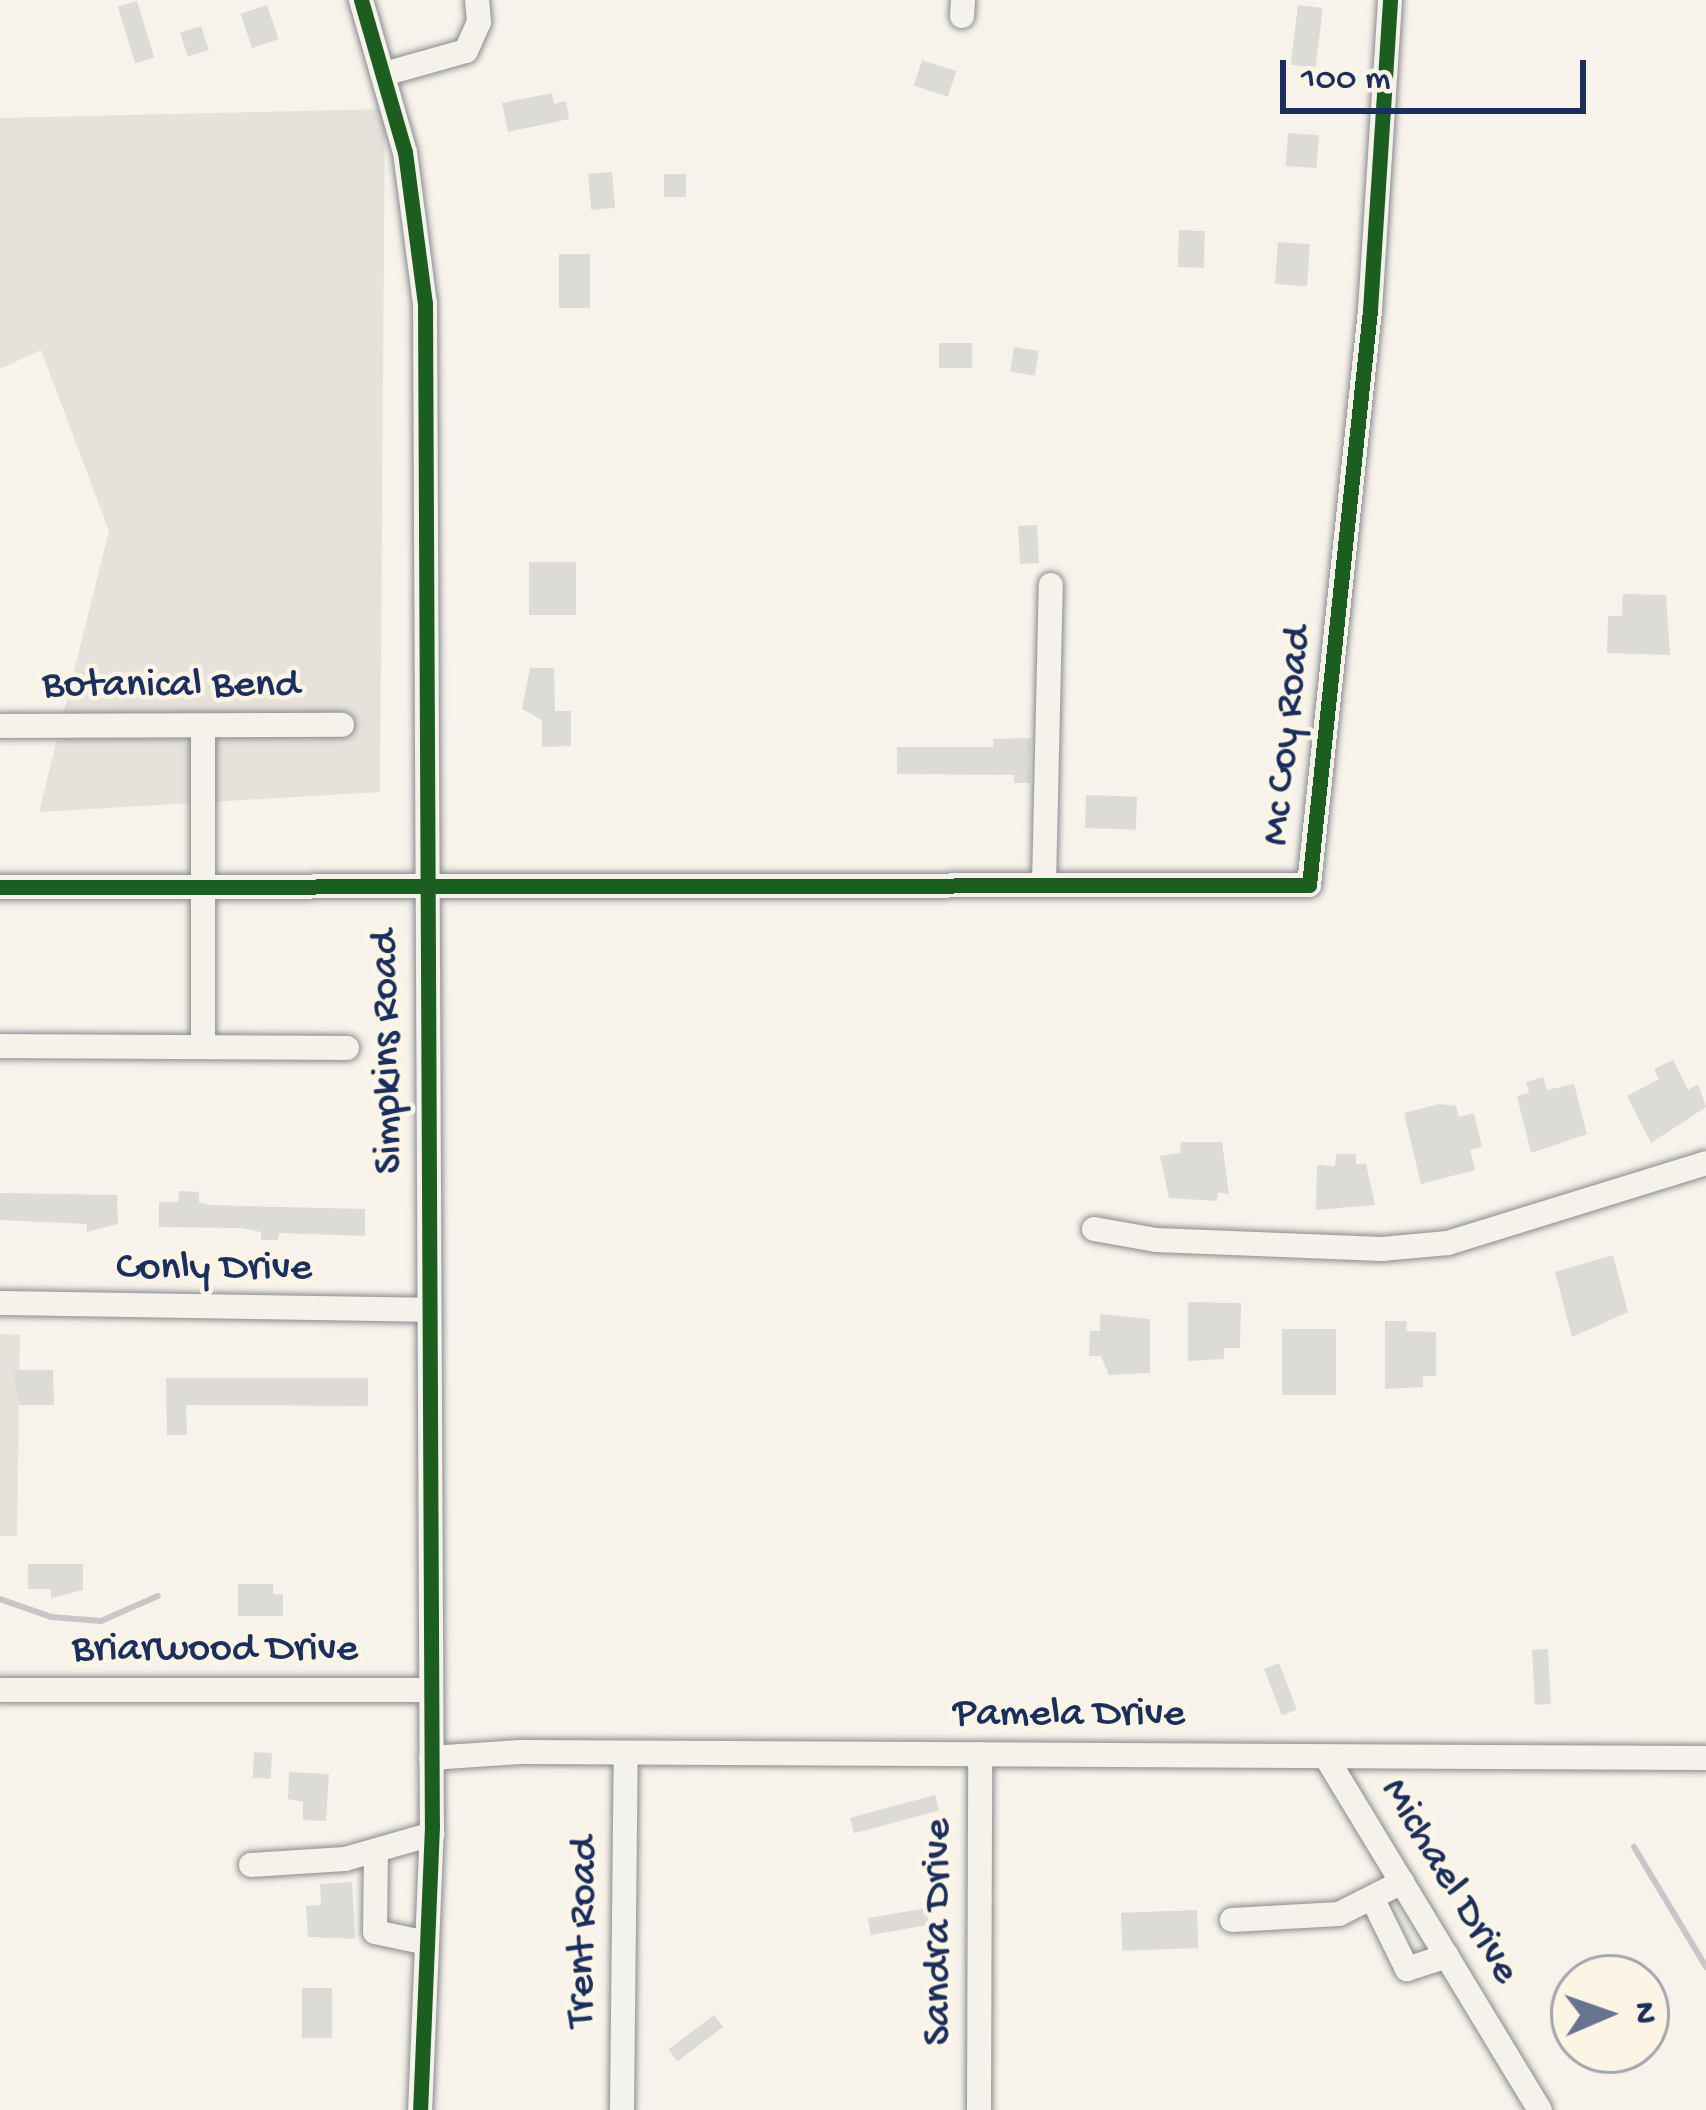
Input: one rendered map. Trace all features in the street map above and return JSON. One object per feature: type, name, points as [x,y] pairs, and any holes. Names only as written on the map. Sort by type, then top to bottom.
[{"type":"street","name":"Simpkins Road","points":[[361,0],[418,217],[424,303],[431,1834],[420,2110]]},
{"type":"street","points":[[384,74],[466,51],[478,22],[477,0]]},
{"type":"street","name":"Mc Coy Road","points":[[0,887],[424,881],[1309,885],[1370,310],[1390,0]]},
{"type":"street","points":[[1044,884],[1051,585]]},
{"type":"street","name":"Botanical Bend","points":[[0,726],[342,725]]},
{"type":"street","points":[[203,726],[203,1046]]},
{"type":"street","points":[[0,1046],[347,1048]]},
{"type":"street","points":[[1094,1229],[1156,1240],[1382,1249],[1448,1243],[1706,1163]]},
{"type":"street","name":"Conly Drive","points":[[0,1304],[428,1310]]},
{"type":"street","name":"Briarwood Drive","points":[[0,1690],[430,1690]]},
{"type":"street","name":"Pamela Drive","points":[[431,1758],[980,1754],[1706,1758]]},
{"type":"street","name":"Sandra Drive","points":[[979,2110],[980,1754]]},
{"type":"street","name":"Trent Road","points":[[622,2110],[626,1755]]},
{"type":"street","name":"Michael Drive","points":[[1326,1756],[1540,2110]]},
{"type":"street","points":[[251,1865],[376,1851],[431,1834]]},
{"type":"street","points":[[376,1851],[375,1932],[427,1943]]},
{"type":"street","points":[[1232,1920],[1340,1914],[1374,1902],[1402,1882]]},
{"type":"street","points":[[1374,1902],[1407,1969],[1447,1956]]},
{"type":"shaded area","points":[[385,109],[380,792],[39,812],[109,531],[41,350],[0,369],[0,118]]},
{"type":"shaded area","points":[[0,1334],[20,1335],[17,1536],[0,1536]]},
{"type":"building","points":[[137,1],[154,57],[135,63],[118,7]]},
{"type":"building","points":[[267,5],[279,39],[252,48],[241,14]]},
{"type":"building","points":[[1298,5],[1323,8],[1316,68],[1291,65]]},
{"type":"building","points":[[201,26],[209,50],[188,57],[180,33]]},
{"type":"building","points":[[922,60],[956,71],[948,97],[914,86]]},
{"type":"building","points":[[552,93],[554,104],[566,101],[569,119],[508,132],[502,103]]},
{"type":"building","points":[[1288,133],[1319,135],[1317,168],[1286,166]]},
{"type":"building","points":[[612,172],[615,208],[591,210],[588,174]]},
{"type":"building","points":[[664,174],[686,174],[686,197],[664,197]]},
{"type":"building","points":[[1179,230],[1205,231],[1204,268],[1178,267]]},
{"type":"building","points":[[1278,242],[1310,244],[1307,286],[1275,284]]},
{"type":"building","points":[[559,254],[590,254],[590,308],[559,308]]},
{"type":"building","points":[[939,343],[972,343],[972,368],[939,368]]},
{"type":"building","points":[[1014,347],[1039,351],[1035,376],[1010,372]]},
{"type":"building","points":[[1037,525],[1039,563],[1020,564],[1018,526]]},
{"type":"building","points":[[529,562],[576,562],[576,615],[529,615]]},
{"type":"building","points":[[1623,594],[1666,595],[1670,655],[1607,653],[1608,616],[1622,616]]},
{"type":"building","points":[[530,668],[554,668],[555,711],[571,711],[571,746],[542,747],[542,720],[522,709]]},
{"type":"building","points":[[1031,738],[1030,783],[1014,783],[1014,775],[897,774],[897,747],[993,747],[993,739]]},
{"type":"building","points":[[1086,795],[1137,797],[1136,830],[1085,828]]},
{"type":"building","points":[[1673,1060],[1688,1090],[1698,1084],[1706,1107],[1651,1143],[1627,1096],[1659,1079],[1654,1069]]},
{"type":"building","points":[[1543,1077],[1547,1090],[1574,1084],[1587,1134],[1531,1153],[1517,1096],[1529,1093],[1526,1082]]},
{"type":"building","points":[[1439,1104],[1456,1106],[1459,1117],[1474,1113],[1482,1147],[1470,1150],[1475,1170],[1421,1184],[1404,1113]]},
{"type":"building","points":[[1181,1142],[1222,1142],[1229,1194],[1218,1193],[1217,1201],[1169,1198],[1160,1156],[1180,1153]]},
{"type":"building","points":[[1336,1154],[1356,1154],[1356,1164],[1366,1164],[1375,1205],[1316,1210],[1317,1165],[1335,1166]]},
{"type":"building","points":[[179,1191],[199,1192],[199,1202],[210,1205],[365,1209],[365,1236],[279,1233],[278,1240],[261,1240],[261,1232],[240,1228],[159,1227],[159,1202],[178,1202]]},
{"type":"building","points":[[0,1193],[117,1195],[118,1224],[87,1232],[87,1224],[0,1220]]},
{"type":"building","points":[[1613,1255],[1628,1312],[1572,1337],[1555,1272]]},
{"type":"building","points":[[1188,1302],[1241,1303],[1240,1348],[1224,1348],[1224,1359],[1188,1361]]},
{"type":"building","points":[[1100,1314],[1150,1319],[1150,1373],[1109,1375],[1101,1356],[1089,1356],[1090,1331],[1100,1331]]},
{"type":"building","points":[[1385,1321],[1407,1321],[1406,1331],[1436,1332],[1436,1376],[1423,1376],[1423,1387],[1385,1389]]},
{"type":"building","points":[[1282,1329],[1336,1329],[1336,1395],[1282,1395]]},
{"type":"building","points":[[12,1370],[53,1370],[54,1405],[20,1405]]},
{"type":"building","points":[[166,1378],[368,1378],[368,1406],[186,1405],[187,1435],[167,1435]]},
{"type":"building","points":[[28,1564],[83,1564],[83,1590],[51,1598],[51,1589],[28,1589]]},
{"type":"building","points":[[238,1584],[273,1584],[273,1594],[283,1594],[283,1616],[238,1616]]},
{"type":"building","points":[[1548,1649],[1551,1704],[1535,1705],[1532,1650]]},
{"type":"building","points":[[1279,1663],[1297,1710],[1282,1715],[1264,1669]]},
{"type":"building","points":[[254,1752],[272,1753],[271,1779],[253,1778]]},
{"type":"building","points":[[289,1772],[329,1774],[326,1821],[303,1820],[303,1802],[288,1799]]},
{"type":"building","points":[[935,1795],[939,1810],[854,1833],[850,1818]]},
{"type":"building","points":[[352,1882],[355,1939],[308,1937],[306,1906],[321,1905],[320,1884]]},
{"type":"building","points":[[926,1908],[929,1925],[871,1935],[868,1918]]},
{"type":"building","points":[[1197,1910],[1198,1948],[1122,1951],[1121,1913]]},
{"type":"building","points":[[302,1988],[332,1988],[332,2038],[302,2038]]},
{"type":"building","points":[[714,2015],[723,2027],[678,2061],[668,2049]]},
{"type":"waterway","points":[[0,1599],[51,1617],[101,1621],[158,1596]]},
{"type":"waterway","points":[[1634,1847],[1706,1967]]},
{"type":"cycle path","points":[[361,0],[405,152],[425,303],[432,1826],[420,2110]]},
{"type":"cycle path","points":[[0,887],[1309,885],[1370,310],[1390,0]]}]
